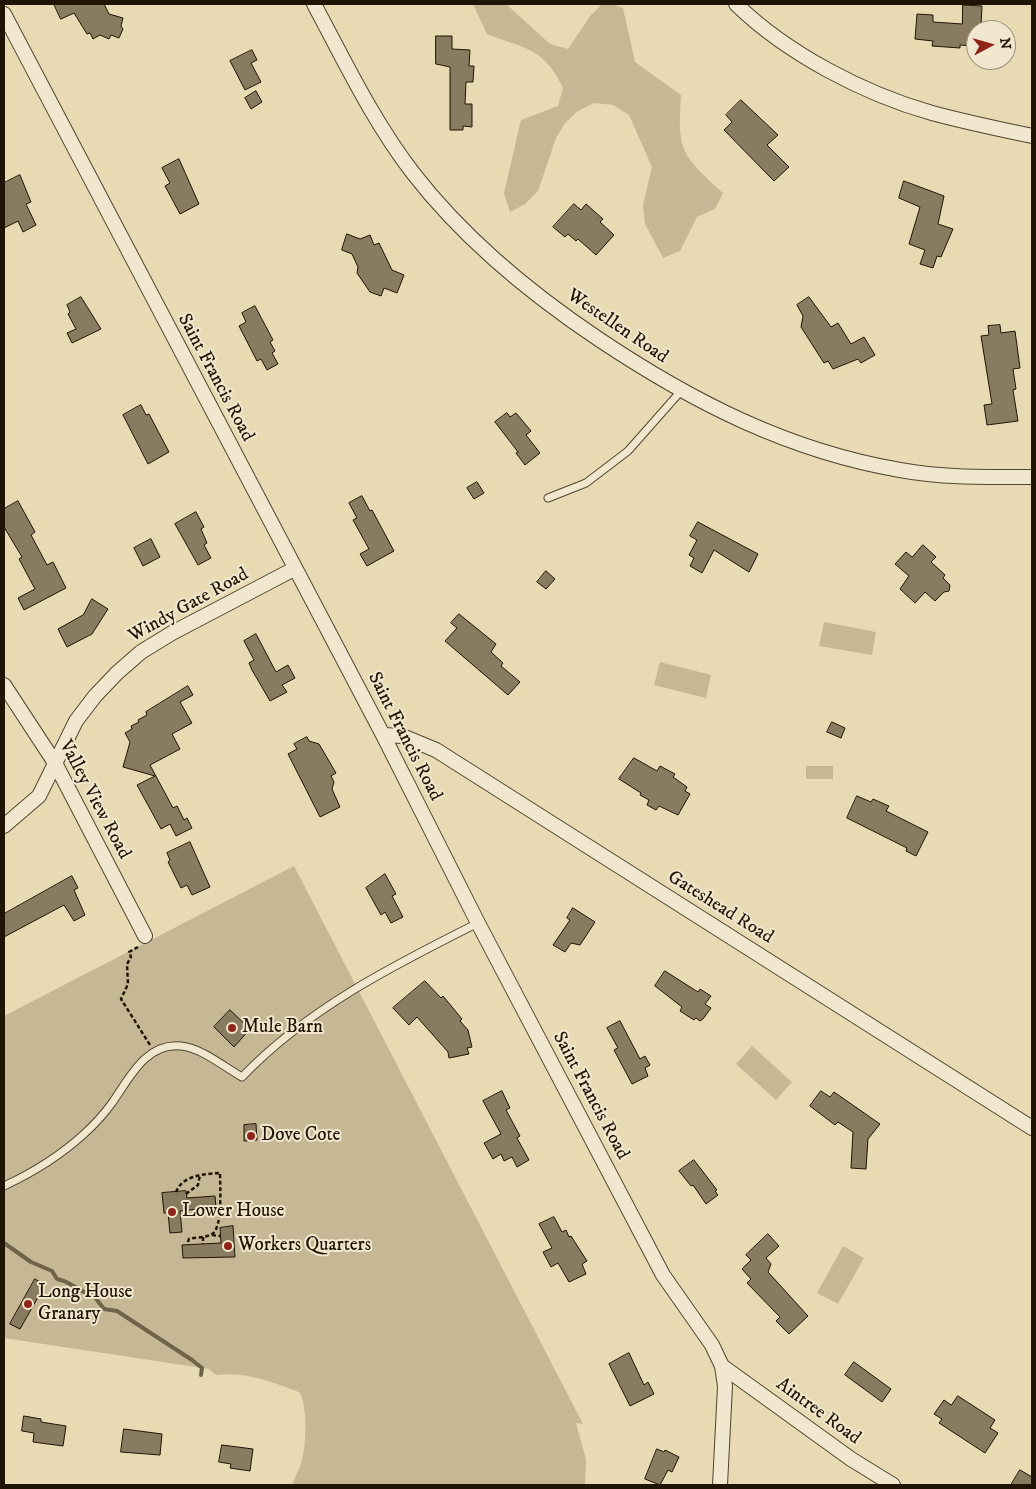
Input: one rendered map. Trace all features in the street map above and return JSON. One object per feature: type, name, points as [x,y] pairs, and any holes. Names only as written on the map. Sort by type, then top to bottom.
[{"type":"street","name":"Westellen Road","points":[[314,4],[386,135],[415,175],[454,219],[497,261],[539,296],[583,328],[681,391],[765,432],[811,448],[900,470],[937,474],[1032,477]]},
{"type":"street","points":[[736,4],[802,54],[830,71],[875,92],[931,112],[1032,136]]},
{"type":"street","name":"Saint Francis Road","points":[[4,14],[294,569],[383,735],[478,923],[663,1275],[688,1315],[712,1345],[722,1366],[725,1386],[720,1485]]},
{"type":"street","name":"Windy Gate Road","points":[[4,826],[39,796],[76,721],[94,696],[116,673],[141,652],[172,633],[294,569]]},
{"type":"street","name":"Valley View Road","points":[[4,685],[55,763],[145,936]]},
{"type":"street","name":"Gateshead Road","points":[[383,735],[402,736],[436,750],[1032,1128]]},
{"type":"street","name":"Aintree Road","points":[[722,1366],[851,1459],[894,1485]]},
{"type":"lane","points":[[548,498],[586,483],[622,456],[681,391]]},
{"type":"lane","points":[[4,1186],[60,1154],[85,1133],[110,1106],[136,1068],[154,1051],[172,1046],[183,1046],[196,1050],[242,1077],[310,1019],[341,997],[419,952],[478,923]]},
{"type":"path","points":[[145,936],[149,942],[129,952],[131,957],[127,964],[128,984],[121,999],[154,1051]]},
{"type":"path","points":[[176,1192],[183,1181],[220,1173],[220,1220],[216,1231],[211,1235]]},
{"type":"path","points":[[186,1194],[198,1185],[200,1176]]},
{"type":"path","points":[[187,1244],[188,1239],[211,1235],[220,1236]]},
{"type":"path","points":[[203,1237],[203,1244]]},
{"type":"shaded area","points":[[473,4],[506,4],[550,44],[568,49],[591,15],[602,4],[612,4],[623,8],[635,62],[681,95],[680,129],[685,152],[699,170],[723,193],[715,209],[697,217],[680,251],[663,258],[645,224],[643,205],[652,167],[629,115],[613,105],[594,103],[578,111],[565,123],[556,138],[538,191],[525,204],[510,212],[504,193],[521,120],[558,106],[563,88],[549,65],[541,57],[523,47],[487,34]]},
{"type":"shaded area","points":[[824,622],[876,632],[872,655],[819,646]]},
{"type":"shaded area","points":[[660,662],[711,675],[706,698],[654,685]]},
{"type":"shaded area","points":[[806,766],[833,766],[833,779],[806,779]]},
{"type":"shaded area","points":[[294,866],[583,1424],[576,1423],[586,1460],[585,1485],[292,1485],[301,1463],[304,1445],[305,1414],[302,1397],[299,1392],[269,1381],[248,1376],[216,1375],[209,1369],[4,1338],[4,1016]]},
{"type":"shaded area","points":[[752,1046],[792,1082],[776,1100],[736,1064]]},
{"type":"shaded area","points":[[843,1246],[864,1258],[838,1304],[817,1293]]},
{"type":"building","points":[[54,4],[104,4],[109,14],[123,18],[121,26],[123,29],[119,38],[111,35],[109,39],[100,35],[93,39],[90,33],[87,34],[74,13],[61,19]]},
{"type":"building","points":[[963,5],[982,6],[981,20],[966,20],[966,45],[960,45],[960,48],[932,46],[933,41],[915,39],[917,14],[933,15],[933,22],[962,24]]},
{"type":"building","points":[[436,36],[452,36],[452,49],[470,50],[469,66],[474,66],[473,82],[466,82],[465,104],[472,104],[472,127],[463,126],[463,130],[450,130],[450,67],[436,64]]},
{"type":"building","points":[[252,50],[257,60],[251,63],[261,82],[245,90],[230,61]]},
{"type":"building","points":[[256,91],[262,102],[251,109],[245,98]]},
{"type":"building","points":[[741,100],[778,135],[767,145],[789,167],[774,181],[724,130],[732,122],[726,115]]},
{"type":"building","points":[[179,159],[199,204],[180,214],[165,186],[170,183],[162,168]]},
{"type":"building","points":[[20,175],[31,202],[26,204],[36,225],[23,232],[18,221],[4,228],[4,183]]},
{"type":"building","points":[[904,181],[944,196],[938,224],[953,229],[941,257],[937,256],[933,268],[920,264],[925,250],[909,244],[920,207],[899,198]]},
{"type":"building","points":[[574,204],[581,210],[586,204],[603,219],[600,222],[614,235],[596,255],[578,239],[576,241],[568,234],[565,237],[553,227]]},
{"type":"building","points":[[347,234],[360,239],[370,235],[374,245],[379,243],[392,270],[404,275],[397,293],[384,288],[381,296],[370,292],[357,273],[358,267],[352,254],[342,250]]},
{"type":"building","points":[[81,297],[101,329],[72,343],[67,333],[76,329],[68,314],[70,312],[67,305]]},
{"type":"building","points":[[809,297],[831,327],[838,323],[851,344],[864,337],[875,355],[861,363],[858,359],[833,369],[828,361],[824,363],[801,327],[803,316],[797,305]]},
{"type":"building","points":[[255,306],[273,340],[270,342],[275,351],[272,353],[278,364],[267,370],[261,359],[257,361],[239,326],[246,322],[242,313]]},
{"type":"building","points":[[1000,325],[1001,333],[1015,331],[1020,368],[1013,369],[1016,389],[1013,390],[1018,421],[987,425],[984,405],[992,404],[981,336],[989,335],[988,326]]},
{"type":"building","points":[[141,405],[146,415],[149,414],[169,452],[148,464],[123,415]]},
{"type":"building","points":[[507,413],[510,417],[516,413],[531,431],[526,435],[540,453],[525,465],[516,453],[518,452],[495,422]]},
{"type":"building","points":[[477,482],[484,493],[474,499],[467,488]]},
{"type":"building","points":[[362,496],[370,511],[372,510],[394,551],[367,566],[360,554],[369,549],[353,520],[357,518],[349,503]]},
{"type":"building","points":[[18,501],[35,532],[31,535],[47,565],[53,562],[66,588],[24,610],[18,598],[35,589],[19,559],[22,557],[4,527],[4,509]]},
{"type":"building","points":[[196,512],[204,527],[201,529],[207,543],[204,545],[211,558],[198,565],[175,524]]},
{"type":"building","points":[[698,522],[758,554],[749,572],[714,550],[702,573],[690,566],[694,558],[689,555],[697,540],[690,536]]},
{"type":"building","points":[[151,539],[160,557],[143,566],[134,548]]},
{"type":"building","points":[[923,545],[936,557],[931,562],[945,575],[943,578],[950,585],[949,591],[944,592],[935,601],[925,592],[915,603],[900,589],[909,576],[895,564],[906,552],[912,557]]},
{"type":"building","points":[[546,571],[555,579],[546,589],[537,582]]},
{"type":"building","points":[[92,599],[108,609],[92,634],[67,647],[58,629],[83,615]]},
{"type":"building","points":[[459,614],[496,644],[491,652],[503,663],[501,666],[520,682],[508,695],[445,641],[457,628],[451,623]]},
{"type":"building","points":[[256,634],[276,672],[288,665],[295,678],[282,685],[287,692],[270,701],[252,670],[249,663],[254,660],[244,641]]},
{"type":"building","points":[[188,686],[193,695],[180,702],[192,723],[172,734],[180,749],[150,765],[173,808],[177,806],[184,820],[187,818],[192,828],[176,836],[170,824],[161,829],[137,785],[155,776],[123,767],[130,742],[125,733],[132,729],[131,726],[139,722],[138,720],[147,715],[146,712]]},
{"type":"building","points":[[832,722],[845,728],[841,738],[827,732]]},
{"type":"building","points":[[307,737],[309,741],[319,744],[336,773],[331,776],[334,782],[332,789],[340,807],[320,817],[288,754],[297,749],[294,744]]},
{"type":"building","points":[[634,758],[657,771],[660,766],[675,774],[673,777],[687,787],[685,791],[690,794],[678,815],[659,806],[656,810],[647,805],[649,800],[619,779]]},
{"type":"building","points":[[857,796],[871,802],[873,799],[889,806],[886,811],[928,832],[916,856],[906,851],[907,848],[847,818]]},
{"type":"building","points":[[190,842],[210,887],[192,895],[187,885],[181,888],[168,862],[170,860],[167,853]]},
{"type":"building","points":[[385,874],[396,894],[392,896],[403,917],[391,923],[385,912],[381,915],[366,888]]},
{"type":"building","points":[[72,876],[78,888],[74,890],[85,915],[74,921],[64,905],[4,937],[4,914]]},
{"type":"building","points":[[573,908],[595,922],[580,945],[571,943],[565,952],[553,945],[570,920],[567,918]]},
{"type":"building","points":[[665,971],[698,992],[700,989],[711,996],[705,1004],[711,1008],[703,1019],[700,1021],[696,1018],[694,1020],[680,1011],[682,1007],[655,986]]},
{"type":"building","points":[[425,981],[441,998],[443,996],[462,1019],[460,1021],[468,1030],[472,1047],[467,1048],[469,1054],[449,1058],[448,1052],[417,1017],[409,1025],[393,1008]]},
{"type":"building","name":"Mule Barn","points":[[230,1010],[250,1029],[234,1047],[214,1027]]},
{"type":"building","points":[[620,1021],[640,1059],[645,1056],[650,1065],[645,1068],[648,1076],[632,1084],[614,1050],[618,1048],[607,1028]]},
{"type":"building","points":[[502,1091],[510,1108],[506,1110],[520,1136],[517,1138],[529,1160],[517,1167],[512,1157],[504,1161],[501,1154],[493,1159],[484,1143],[501,1134],[483,1101]]},
{"type":"building","points":[[821,1091],[830,1097],[834,1092],[880,1124],[868,1139],[866,1169],[851,1168],[853,1132],[838,1122],[835,1125],[810,1106]]},
{"type":"building","name":"Dove Cote","points":[[256,1124],[257,1140],[244,1141],[244,1125]]},
{"type":"building","points":[[694,1160],[717,1190],[715,1191],[718,1195],[706,1204],[693,1185],[691,1186],[679,1171]]},
{"type":"building","name":"Lower House","points":[[186,1191],[187,1198],[215,1196],[216,1207],[180,1211],[182,1232],[170,1233],[168,1213],[164,1213],[162,1193]]},
{"type":"building","points":[[554,1217],[562,1232],[566,1230],[587,1261],[582,1264],[586,1274],[569,1282],[558,1263],[551,1267],[543,1252],[552,1248],[539,1224]]},
{"type":"building","points":[[233,1226],[235,1257],[183,1258],[182,1245],[221,1243],[220,1228]]},
{"type":"building","points":[[768,1234],[779,1246],[766,1258],[771,1264],[768,1272],[808,1316],[789,1334],[776,1321],[780,1317],[747,1283],[751,1279],[742,1269],[751,1260],[746,1255]]},
{"type":"building","name":"Long House Granary","points":[[35,1279],[45,1285],[20,1329],[10,1324]]},
{"type":"building","points":[[629,1353],[644,1385],[648,1382],[654,1394],[630,1406],[609,1364]]},
{"type":"building","points":[[854,1362],[891,1389],[882,1402],[845,1375]]},
{"type":"building","points":[[958,1396],[995,1420],[990,1428],[998,1433],[985,1453],[939,1423],[942,1419],[934,1414],[944,1400],[951,1405]]},
{"type":"building","points":[[24,1416],[41,1419],[41,1422],[66,1426],[63,1446],[33,1442],[34,1433],[22,1431]]},
{"type":"building","points":[[124,1429],[162,1434],[160,1455],[121,1452]]},
{"type":"building","points":[[222,1445],[253,1449],[250,1471],[230,1468],[231,1464],[219,1462]]},
{"type":"building","points":[[657,1449],[664,1452],[665,1450],[679,1457],[672,1472],[668,1470],[660,1485],[645,1479]]},
{"type":"building","points":[[1020,1470],[1032,1477],[1032,1485],[1011,1485]]},
{"type":"waterway","points":[[4,1243],[31,1262],[52,1271],[57,1279],[94,1296],[104,1309],[117,1311],[192,1360],[202,1368],[201,1375]]},
{"type":"place","name":"Mule Barn","points":[[232,1028]]},
{"type":"place","name":"Dove Cote","points":[[251,1136]]},
{"type":"place","name":"Lower House","points":[[172,1212]]},
{"type":"place","name":"Workers Quarters","points":[[228,1246]]},
{"type":"place","name":"Long House Granary","points":[[28,1304]]}]
